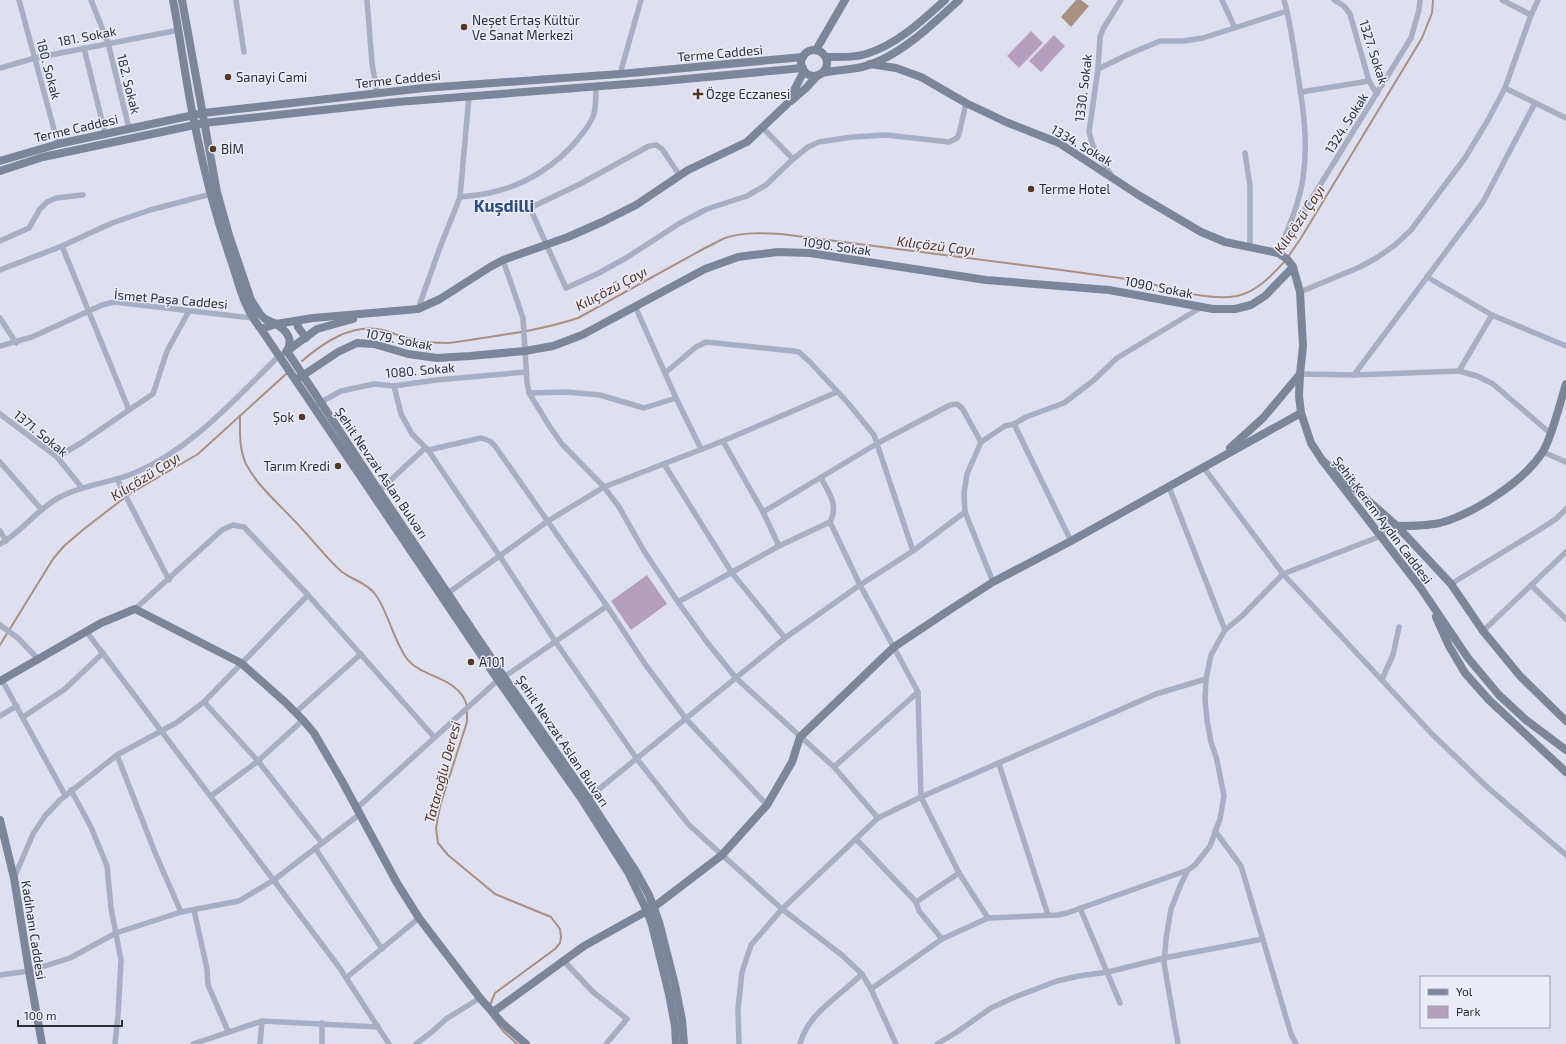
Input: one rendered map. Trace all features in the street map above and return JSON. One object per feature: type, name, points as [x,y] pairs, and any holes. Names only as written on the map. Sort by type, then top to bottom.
[{"type":"street","name":"180. Sokak","points":[[20,0],[58,144]]},
{"type":"street","name":"182. Sokak","points":[[91,0],[108,44],[129,128]]},
{"type":"street","points":[[173,0],[194,125],[222,236],[246,307],[281,359],[299,378]]},
{"type":"street","points":[[182,0],[219,199],[229,235],[251,300],[265,319],[284,329],[289,337],[289,354],[299,378]]},
{"type":"street","points":[[236,0],[244,52]]},
{"type":"street","points":[[367,0],[372,62],[377,93]]},
{"type":"street","points":[[620,74],[641,0]]},
{"type":"street","points":[[816,50],[845,0]]},
{"type":"street","points":[[826,57],[852,56],[874,51],[904,34],[945,0]]},
{"type":"street","points":[[804,69],[811,75],[820,74],[861,67],[888,56],[910,42],[932,25],[959,0]]},
{"type":"street","name":"1330. Sokak","points":[[1112,177],[1093,146],[1089,138],[1089,132],[1098,69],[1100,37],[1103,29],[1121,0]]},
{"type":"street","points":[[1222,0],[1235,28]]},
{"type":"street","points":[[1284,0],[1301,92],[1305,134],[1303,178],[1296,206],[1278,253],[1287,259],[1293,267],[1300,292],[1303,346],[1299,396],[1301,413],[1311,443],[1322,460]]},
{"type":"street","name":"1327. Sokak","points":[[1334,0],[1344,6],[1350,14],[1369,81],[1377,94]]},
{"type":"street","name":"1324. Sokak","points":[[1278,253],[1411,38],[1419,10],[1420,0]]},
{"type":"street","points":[[1502,0],[1531,15]]},
{"type":"street","points":[[1300,292],[1360,267],[1378,257],[1395,245],[1411,230],[1465,158],[1505,88],[1531,15],[1538,0]]},
{"type":"street","points":[[1098,69],[1160,41],[1183,41],[1203,38],[1287,12]]},
{"type":"street","name":"181. Sokak","points":[[0,68],[35,58],[179,30]]},
{"type":"street","points":[[84,48],[105,133]]},
{"type":"street","points":[[261,329],[276,324],[313,318],[418,309],[440,299],[502,260],[602,222],[636,205],[697,166],[747,142],[820,74],[827,65],[826,57],[823,54],[816,50],[808,51],[803,57],[804,69],[787,104]]},
{"type":"street","name":"Terme Caddesi","points":[[0,161],[58,144],[203,113],[377,93],[620,74],[803,57]]},
{"type":"street","name":"1334. Sokak","points":[[870,64],[896,68],[916,74],[966,103],[1006,122],[1059,143],[1140,196],[1201,232],[1225,242],[1278,253]]},
{"type":"street","name":"Terme Caddesi","points":[[0,171],[43,158],[204,123],[397,102],[804,69]]},
{"type":"street","points":[[1301,92],[1369,81]]},
{"type":"street","points":[[460,197],[490,193],[511,186],[539,172],[559,158],[574,144],[594,116],[596,86]]},
{"type":"street","points":[[1505,88],[1566,118]]},
{"type":"street","points":[[418,309],[460,197],[469,96]]},
{"type":"street","points":[[680,176],[662,149],[656,145],[648,146],[580,184],[530,208],[566,288],[597,274],[626,258],[680,223],[707,208],[747,196],[766,186],[793,159],[808,147],[819,142],[852,137],[886,135],[944,142],[953,141],[959,134],[966,103]]},
{"type":"street","points":[[1354,375],[1483,202],[1536,103]]},
{"type":"street","points":[[763,128],[793,159]]},
{"type":"street","points":[[1245,153],[1250,186],[1250,248]]},
{"type":"street","points":[[0,270],[62,246],[112,223],[150,210],[211,194]]},
{"type":"street","points":[[0,241],[29,228],[40,209],[48,202],[56,198],[83,195]]},
{"type":"street","points":[[62,246],[129,410]]},
{"type":"street","name":"1090. Sokak","points":[[525,351],[554,346],[566,342],[683,280],[721,263],[753,255],[789,252],[810,253],[986,280],[1109,290],[1213,310],[1235,309],[1251,305],[1265,296],[1293,267]]},
{"type":"street","points":[[502,260],[523,318],[526,372],[529,393],[550,427],[562,444],[604,487],[619,507],[644,551],[678,602],[706,641],[736,678],[834,767],[878,818]]},
{"type":"street","points":[[1427,277],[1492,315],[1566,346]]},
{"type":"street","name":"İsmet Paşa Caddesi","points":[[0,346],[16,343],[102,305],[114,302],[252,318]]},
{"type":"street","points":[[635,306],[676,398],[701,449]]},
{"type":"street","points":[[993,582],[966,512],[964,493],[967,474],[981,442],[1006,426],[1014,424],[1026,417],[1064,404],[1094,380],[1117,358],[1200,308]]},
{"type":"street","points":[[57,457],[81,443],[153,394],[168,351],[189,311]]},
{"type":"street","points":[[0,544],[6,541],[59,497],[82,488],[118,479],[145,468],[191,440],[214,421],[281,359],[289,354],[317,329],[369,314]]},
{"type":"street","points":[[1459,371],[1492,315]]},
{"type":"street","points":[[0,318],[16,343]]},
{"type":"street","points":[[313,318],[317,329]]},
{"type":"street","points":[[297,321],[298,327],[306,338]]},
{"type":"street","points":[[665,373],[696,347],[706,342],[755,346],[799,352],[869,427],[878,443],[913,551]]},
{"type":"street","name":"1079. Sokak","points":[[299,378],[338,352],[357,343],[374,344],[408,354],[437,358],[525,351]]},
{"type":"street","points":[[1300,374],[1354,375],[1459,371],[1477,376],[1493,384],[1550,433]]},
{"type":"street","name":"1080. Sokak","points":[[317,404],[341,392],[374,384],[394,386],[436,380],[526,372]]},
{"type":"street","points":[[1221,457],[1263,418],[1300,374]]},
{"type":"street","name":"Şehit Nevzat Aslan Bulvarı","points":[[299,378],[596,820],[651,909],[675,1026],[676,1044]]},
{"type":"street","points":[[871,989],[942,939],[988,918],[1058,915],[1188,870],[1195,865],[1210,846],[1220,819],[1224,796],[1217,760],[1211,742],[1205,699],[1206,679],[1211,655],[1225,630],[1242,616],[1284,574],[1381,536],[1397,526],[1418,526],[1438,523],[1467,513],[1504,489],[1532,466],[1543,452],[1566,384]]},
{"type":"street","points":[[394,386],[404,421],[412,434],[426,449],[499,555],[555,641],[637,759],[689,825],[782,909],[843,956],[862,974],[871,989],[896,1044]]},
{"type":"street","points":[[529,393],[567,392],[600,395],[644,408],[676,398]]},
{"type":"street","points":[[448,593],[548,521],[604,487],[723,441],[837,392]]},
{"type":"street","name":"Şehit Nevzat Aslan Bulvarı","points":[[317,404],[379,490],[448,593],[501,678],[588,798],[635,870],[651,909],[675,985],[682,1020],[684,1044]]},
{"type":"street","points":[[763,512],[878,443],[950,405],[957,404],[962,408],[981,442]]},
{"type":"street","points":[[493,1012],[584,946],[651,909],[722,855],[767,805],[792,762],[800,737],[894,647],[993,582],[1071,541],[1301,413]]},
{"type":"street","name":"1371. Sokak","points":[[0,414],[57,457],[82,488]]},
{"type":"street","points":[[1014,424],[1071,541]]},
{"type":"street","points":[[379,490],[426,449],[473,439],[481,438],[490,441],[548,521],[645,664],[686,719],[767,805]]},
{"type":"street","points":[[723,441],[763,512],[779,546]]},
{"type":"street","points":[[1543,452],[1566,462]]},
{"type":"street","name":"Şehit Kerem Aydın Caddesi","points":[[1322,460],[1397,526],[1451,584],[1483,631],[1520,676],[1565,717]]},
{"type":"street","name":"Şehit Kerem Aydın Caddesi","points":[[1322,460],[1427,596],[1468,658],[1499,695],[1526,720],[1566,750]]},
{"type":"street","points":[[0,462],[42,510]]},
{"type":"street","points":[[664,464],[732,573],[785,638]]},
{"type":"street","points":[[1204,468],[1284,574],[1432,734],[1486,786],[1566,856]]},
{"type":"street","points":[[678,602],[779,546],[830,522],[834,514],[834,505],[821,478]]},
{"type":"street","points":[[118,479],[168,580]]},
{"type":"street","points":[[1169,487],[1225,630]]},
{"type":"street","points":[[1451,584],[1556,519],[1566,509]]},
{"type":"street","points":[[588,798],[785,638],[860,585],[913,551],[966,512]]},
{"type":"street","points":[[830,522],[860,585],[918,692],[921,797],[959,873],[988,918]]},
{"type":"street","points":[[65,795],[17,706],[1,681],[101,623],[136,609],[222,530],[233,525],[244,528],[308,595],[434,737]]},
{"type":"street","points":[[0,531],[6,541]]},
{"type":"street","points":[[1483,631],[1566,552]]},
{"type":"street","points":[[1531,586],[1566,619]]},
{"type":"street","points":[[14,878],[33,834],[45,816],[65,795],[117,755],[176,723],[204,702],[308,595]]},
{"type":"street","points":[[1427,596],[1449,646],[1465,673],[1489,700],[1566,772]]},
{"type":"street","points":[[0,975],[29,972],[70,958],[116,933],[181,912],[239,901],[274,880],[322,843],[359,811],[434,737],[501,678],[606,606]]},
{"type":"street","points":[[136,609],[241,663],[296,712],[324,749],[397,883],[419,918],[480,998],[502,1023],[526,1044]]},
{"type":"street","points":[[0,625],[18,638],[38,659]]},
{"type":"street","points":[[1382,679],[1393,655],[1399,627]]},
{"type":"street","points":[[86,631],[346,978],[389,1044]]},
{"type":"street","points":[[23,717],[65,689],[103,653]]},
{"type":"street","points":[[296,712],[361,654]]},
{"type":"street","points":[[739,1044],[738,1009],[742,972],[744,960],[751,945],[782,909],[878,818],[921,797],[1156,694],[1206,679]]},
{"type":"street","points":[[834,767],[918,692]]},
{"type":"street","points":[[204,702],[258,761],[322,843]]},
{"type":"street","points":[[0,716],[17,706]]},
{"type":"street","points":[[211,796],[258,761],[303,720]]},
{"type":"street","points":[[117,755],[156,855],[181,912]]},
{"type":"street","points":[[999,764],[1048,915]]},
{"type":"street","points":[[71,790],[108,866],[111,908],[121,960],[115,1044]]},
{"type":"street","name":"Kadıhanı Caddesi","points":[[0,820],[14,878],[42,1044]]},
{"type":"street","points":[[1215,831],[1241,866],[1291,1034],[1296,1044]]},
{"type":"street","points":[[856,839],[916,902],[919,911],[942,939]]},
{"type":"street","points":[[315,848],[382,949]]},
{"type":"street","points":[[1178,1044],[1164,958],[1171,909],[1188,870]]},
{"type":"street","points":[[916,902],[959,873]]},
{"type":"street","points":[[1080,908],[1120,1003]]},
{"type":"street","points":[[194,910],[207,969],[208,985],[228,1031]]},
{"type":"street","points":[[346,978],[419,918]]},
{"type":"street","points":[[937,1044],[991,1008],[1015,997],[1057,982],[1079,976],[1108,972],[1164,958],[1263,939]]},
{"type":"street","points":[[563,960],[593,992],[627,1019],[606,1044]]},
{"type":"street","points":[[800,1044],[802,1036],[817,1014],[862,974]]},
{"type":"street","points":[[416,1044],[446,1019],[480,998]]},
{"type":"street","points":[[193,1044],[228,1031],[262,1021],[378,1027]]},
{"type":"street","points":[[260,1044],[262,1021]]},
{"type":"street","points":[[322,1023],[322,1044]]},
{"type":"green space","points":[[1031,31],[1043,43],[1019,68],[1007,56]]},
{"type":"green space","points":[[1054,35],[1065,46],[1041,72],[1029,61]]},
{"type":"green space","points":[[647,575],[667,604],[631,630],[611,601]]},
{"type":"shaded area","points":[[1076,0],[1081,0],[1089,6],[1071,27],[1061,17]]},
{"type":"waterway","name":"Kılıçözü Çayı","points":[[1288,257],[1422,38],[1432,13],[1433,0]]},
{"type":"waterway","name":"Kılıçözü Çayı","points":[[302,361],[329,341],[360,329],[383,330],[419,341],[449,343],[514,333],[562,323],[578,318],[722,239],[746,234],[781,234],[1084,273],[1141,281],[1182,292],[1209,297],[1237,296],[1251,291],[1264,282],[1285,261]]},
{"type":"waterway","name":"Kılıçözü Çayı","points":[[0,645],[53,559],[64,546],[128,495],[198,454],[286,374]]},
{"type":"waterway","name":"Tataroğlu Deresi","points":[[240,416],[240,440],[242,452],[246,464],[258,482],[342,572],[372,590],[380,601],[398,643],[407,659],[422,671],[449,683],[463,696],[467,706]]},
{"type":"waterway","name":"Tataroğlu Deresi","points":[[467,711],[467,722],[440,806],[436,828],[438,843],[448,855],[495,894],[551,917],[560,929],[561,937],[560,943],[555,949],[495,993],[490,1005]]},
{"type":"waterway","name":"Tataroğlu Deresi","points":[[492,1017],[503,1031],[517,1044]]},
{"type":"place","name":"Neşet Ertaş Kültür Ve Sanat Merkezi","points":[[464,27]]},
{"type":"place","name":"Sanayi Cami","points":[[228,77]]},
{"type":"place","name":"Özge Eczanesi","points":[[698,94]]},
{"type":"place","name":"BİM","points":[[213,149]]},
{"type":"place","name":"Terme Hotel","points":[[1031,189]]},
{"type":"place","name":"Şok","points":[[302,417]]},
{"type":"place","name":"Tarım Kredi","points":[[338,466]]},
{"type":"place","name":"A101","points":[[471,662]]},
{"type":"district","name":"Kuşdilli","points":[[504,205]]}]
